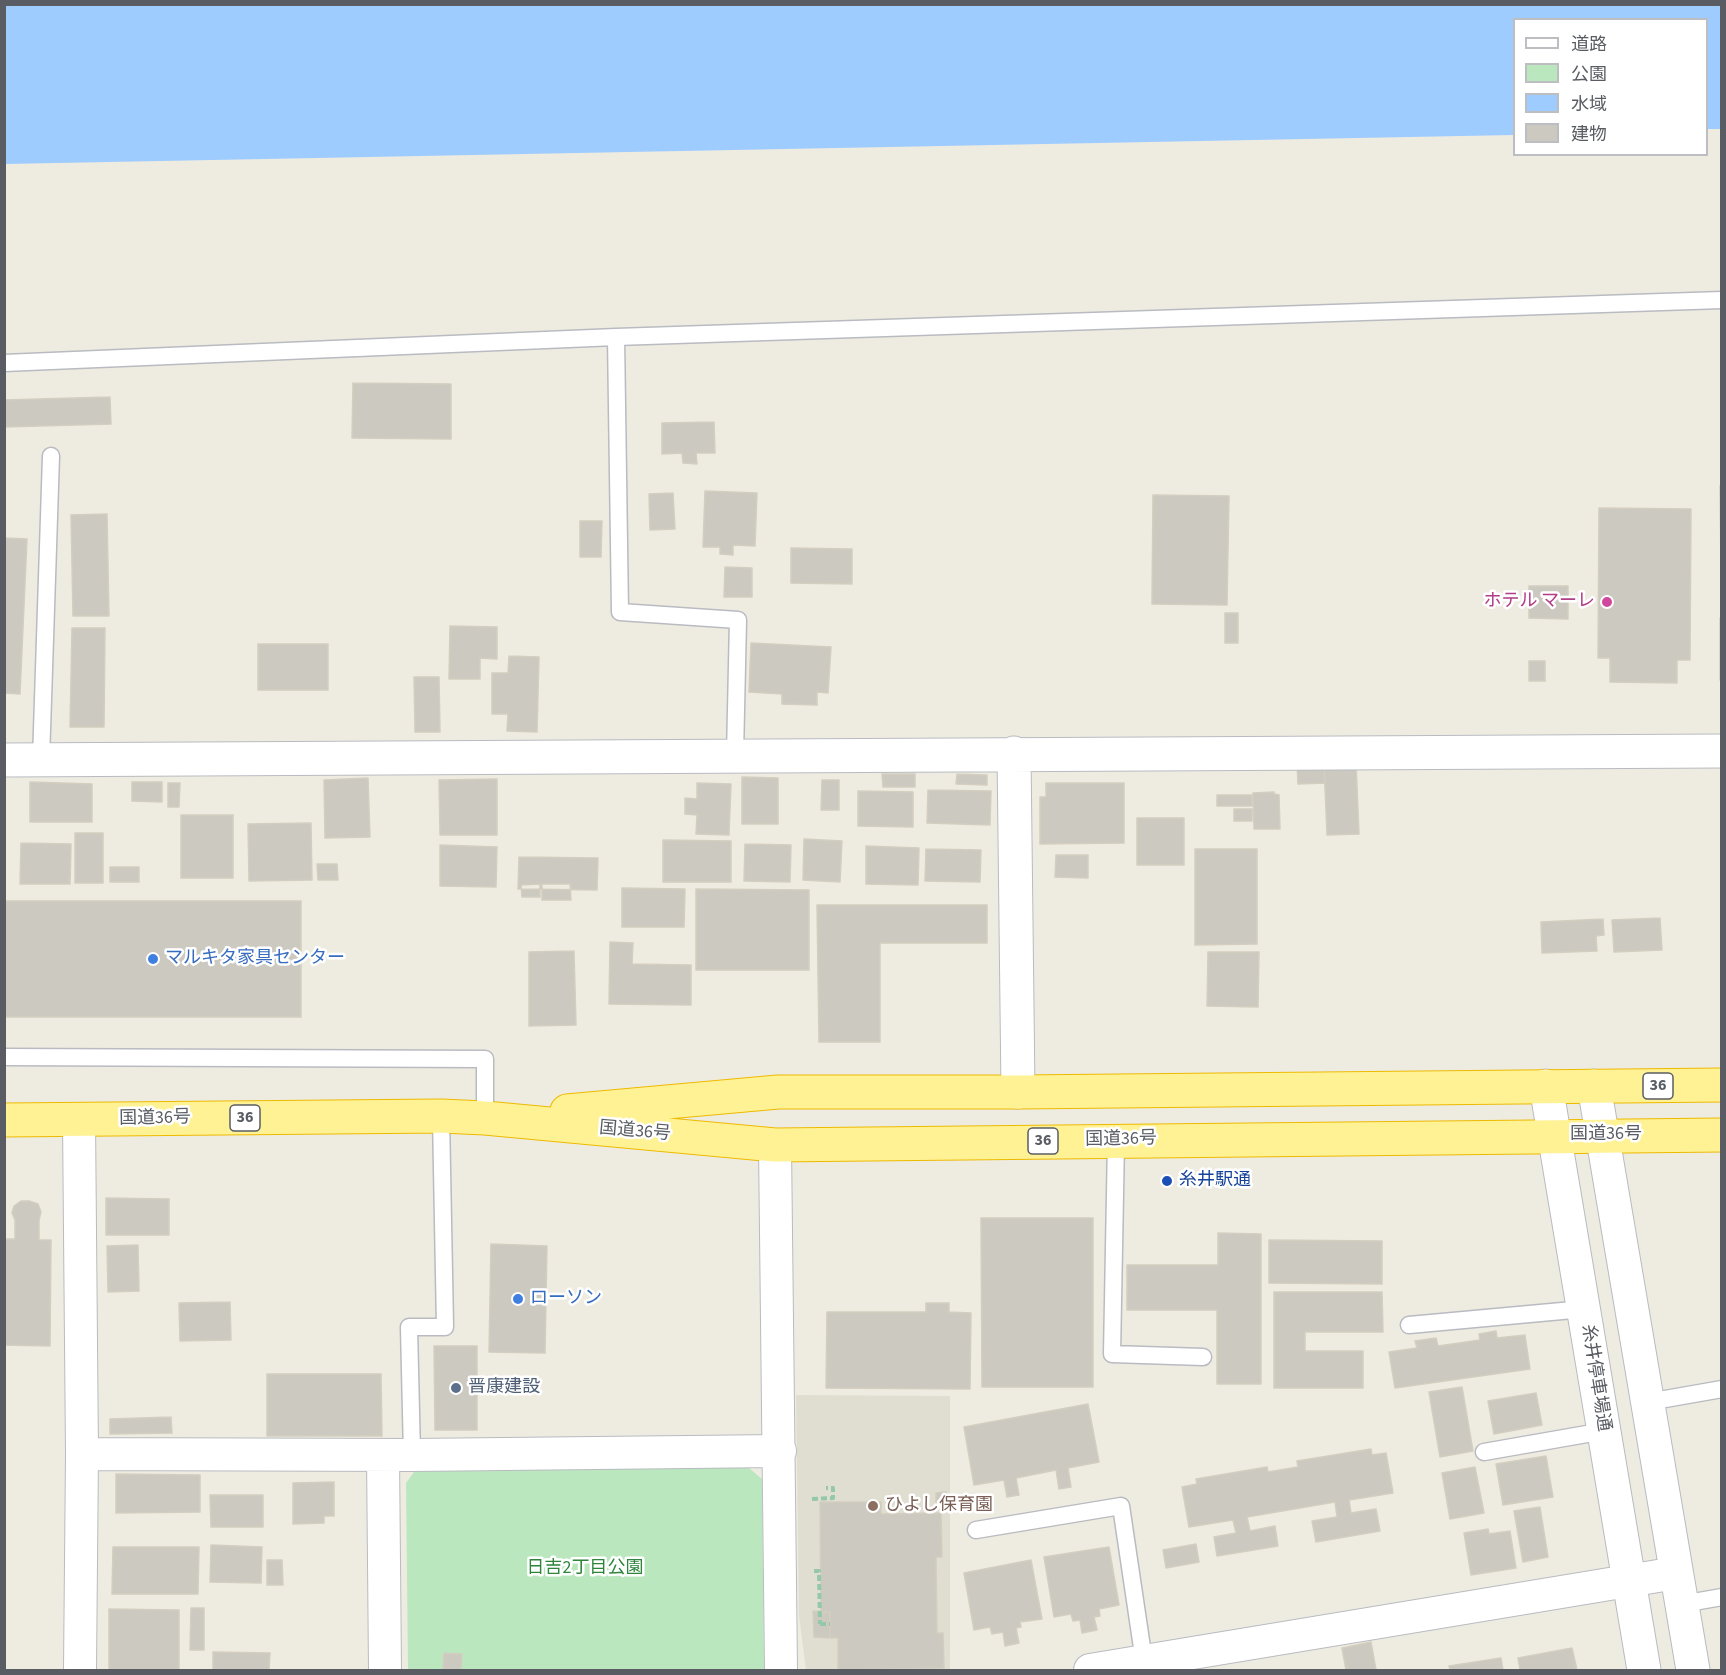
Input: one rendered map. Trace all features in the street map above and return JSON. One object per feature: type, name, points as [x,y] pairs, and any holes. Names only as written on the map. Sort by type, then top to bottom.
[{"type":"highway","name":"国道36号","points":[[485,1118],[778,1092],[1722,1085]]},
{"type":"highway","name":"国道36号","points":[[4,1120],[441,1116],[485,1118],[776,1145],[1722,1135]]},
{"type":"street","points":[[4,760],[1722,751]]},
{"type":"street","points":[[1014,753],[1018,1092]]},
{"type":"street","name":"糸井停車場通","points":[[1546,1086],[1644,1671]]},
{"type":"street","points":[[1594,1086],[1693,1671]]},
{"type":"street","points":[[79,1120],[82,1454],[80,1671]]},
{"type":"street","points":[[776,1145],[781,1671]]},
{"type":"street","points":[[82,1454],[397,1455],[780,1451]]},
{"type":"street","points":[[385,1671],[397,1455]]},
{"type":"street","points":[[1090,1671],[1144,1661],[1201,1661],[1629,1579],[1679,1588]]},
{"type":"lane","points":[[4,363],[616,337],[1722,300]]},
{"type":"lane","points":[[616,337],[620,612],[738,620],[735,755]]},
{"type":"lane","points":[[41,760],[51,456]]},
{"type":"lane","points":[[4,1057],[485,1059],[485,1118]]},
{"type":"lane","points":[[397,1455],[410,1327],[445,1326],[441,1116]]},
{"type":"lane","points":[[1116,1140],[1112,1354],[1203,1357]]},
{"type":"lane","points":[[1409,1325],[1584,1309]]},
{"type":"lane","points":[[1648,1402],[1722,1389]]},
{"type":"lane","points":[[1484,1452],[1604,1431]]},
{"type":"lane","points":[[976,1530],[1121,1506],[1144,1661]]},
{"type":"lane","points":[[1679,1588],[1722,1597]]},
{"type":"path","points":[[819,1577],[819,1624],[830,1624]]},
{"type":"shaded area","name":"ひよし保育園","points":[[796,1395],[950,1396],[950,1670],[806,1670],[799,1616]]},
{"type":"green space","name":"日吉2丁目公園","points":[[417,1468],[749,1468],[762,1479],[764,1670],[408,1670],[406,1483]]},
{"type":"water","points":[[4,5],[1721,5],[1721,129],[1708,129],[1708,18],[1513,18],[1513,135],[5,164]]},
{"type":"building","points":[[353,383],[451,384],[451,439],[352,438]]},
{"type":"building","points":[[110,397],[111,424],[4,427],[4,400]]},
{"type":"building","points":[[714,422],[715,453],[696,453],[697,464],[683,463],[682,453],[662,454],[662,423]]},
{"type":"building","points":[[1720,486],[1722,486],[1722,567],[1721,567]]},
{"type":"building","points":[[705,491],[757,493],[755,546],[733,545],[733,555],[720,554],[720,547],[703,547]]},
{"type":"building","points":[[673,493],[675,529],[650,530],[649,494]]},
{"type":"building","points":[[1153,495],[1229,496],[1227,605],[1152,604]]},
{"type":"building","points":[[1599,508],[1691,509],[1690,660],[1677,660],[1677,683],[1610,682],[1610,658],[1598,658]]},
{"type":"building","points":[[107,514],[109,616],[73,616],[71,515]]},
{"type":"building","points":[[580,521],[602,521],[601,557],[580,557]]},
{"type":"building","points":[[4,538],[27,539],[20,694],[4,693]]},
{"type":"building","points":[[791,548],[852,549],[852,584],[791,583]]},
{"type":"building","points":[[725,567],[752,568],[752,597],[724,597]]},
{"type":"building","points":[[1529,586],[1568,586],[1568,619],[1529,618]]},
{"type":"building","points":[[1225,613],[1238,613],[1238,643],[1225,643]]},
{"type":"building","points":[[1720,618],[1722,618],[1722,680],[1720,680]]},
{"type":"building","points":[[450,626],[497,627],[497,659],[480,658],[480,679],[449,679]]},
{"type":"building","points":[[72,628],[105,628],[104,727],[70,727]]},
{"type":"building","points":[[751,643],[831,647],[828,693],[817,692],[817,705],[782,704],[782,694],[749,692]]},
{"type":"building","points":[[258,644],[328,644],[328,690],[258,690]]},
{"type":"building","points":[[509,656],[539,657],[537,732],[507,731],[508,714],[492,714],[492,673],[508,673]]},
{"type":"building","points":[[1529,661],[1545,661],[1545,681],[1529,681]]},
{"type":"building","points":[[414,677],[439,677],[440,732],[415,732]]},
{"type":"building","points":[[1356,762],[1359,834],[1327,835],[1324,763]]},
{"type":"building","points":[[1324,763],[1325,783],[1298,784],[1297,764]]},
{"type":"building","points":[[882,774],[915,774],[915,787],[883,787]]},
{"type":"building","points":[[957,774],[987,775],[987,785],[956,784]]},
{"type":"building","points":[[742,777],[778,778],[778,824],[742,824]]},
{"type":"building","points":[[368,778],[370,837],[325,838],[324,780]]},
{"type":"building","points":[[497,779],[497,835],[440,835],[439,780]]},
{"type":"building","points":[[822,780],[839,780],[839,810],[821,810]]},
{"type":"building","points":[[30,782],[92,784],[92,822],[30,822]]},
{"type":"building","points":[[132,782],[162,782],[162,802],[132,801]]},
{"type":"building","points":[[168,783],[180,783],[179,807],[168,807]]},
{"type":"building","points":[[697,783],[731,784],[729,835],[696,834],[697,815],[685,814],[685,798],[697,799]]},
{"type":"building","points":[[1046,783],[1124,783],[1124,843],[1040,844],[1040,797],[1046,797]]},
{"type":"building","points":[[928,790],[991,791],[990,825],[927,823]]},
{"type":"building","points":[[858,791],[913,792],[913,827],[858,826]]},
{"type":"building","points":[[1274,792],[1279,795],[1280,829],[1254,829],[1253,793]]},
{"type":"building","points":[[1217,795],[1252,795],[1252,806],[1217,806]]},
{"type":"building","points":[[1234,809],[1252,809],[1252,821],[1234,821]]},
{"type":"building","points":[[181,815],[233,815],[233,878],[181,878]]},
{"type":"building","points":[[1137,818],[1184,818],[1184,865],[1137,865]]},
{"type":"building","points":[[311,823],[312,880],[249,881],[248,824]]},
{"type":"building","points":[[75,833],[103,833],[103,883],[75,883]]},
{"type":"building","points":[[804,839],[842,841],[840,882],[803,880]]},
{"type":"building","points":[[663,840],[731,841],[731,882],[663,882]]},
{"type":"building","points":[[21,843],[71,844],[70,884],[20,884]]},
{"type":"building","points":[[745,844],[791,845],[790,882],[744,881]]},
{"type":"building","points":[[440,845],[497,847],[496,887],[440,886]]},
{"type":"building","points":[[866,846],[919,848],[918,885],[866,884]]},
{"type":"building","points":[[926,849],[981,850],[980,882],[925,881]]},
{"type":"building","points":[[1195,849],[1257,849],[1257,944],[1195,945]]},
{"type":"building","points":[[1056,855],[1088,855],[1088,878],[1055,877]]},
{"type":"building","points":[[519,857],[598,858],[597,890],[518,889]]},
{"type":"building","points":[[317,864],[337,864],[338,880],[318,880]]},
{"type":"building","points":[[110,867],[139,867],[139,882],[110,882]]},
{"type":"building","points":[[540,884],[540,897],[522,897],[521,885]]},
{"type":"building","points":[[542,884],[570,884],[571,900],[542,900]]},
{"type":"building","points":[[622,888],[685,889],[684,927],[622,927]]},
{"type":"building","points":[[696,889],[809,890],[809,970],[696,970]]},
{"type":"building","name":"マルキタ家具センター","points":[[4,901],[301,901],[301,1017],[4,1017]]},
{"type":"building","points":[[817,905],[987,905],[987,943],[880,943],[880,1042],[819,1042]]},
{"type":"building","points":[[1660,918],[1662,950],[1614,952],[1612,920]]},
{"type":"building","points":[[1603,919],[1604,935],[1596,936],[1597,951],[1542,953],[1541,922]]},
{"type":"building","points":[[610,942],[633,943],[632,964],[691,965],[691,1005],[609,1004]]},
{"type":"building","points":[[574,951],[576,1025],[529,1026],[529,952]]},
{"type":"building","points":[[1208,952],[1259,952],[1258,1007],[1207,1006]]},
{"type":"building","points":[[106,1198],[169,1199],[169,1235],[106,1235]]},
{"type":"building","points":[[21,1201],[38,1204],[41,1212],[39,1240],[51,1240],[50,1346],[4,1345],[4,1239],[15,1239],[15,1220],[12,1213],[14,1206]]},
{"type":"building","points":[[981,1218],[1093,1218],[1093,1387],[982,1387]]},
{"type":"building","points":[[1218,1233],[1261,1234],[1261,1384],[1217,1384],[1217,1310],[1127,1310],[1127,1265],[1218,1265]]},
{"type":"building","points":[[1269,1240],[1382,1241],[1382,1284],[1269,1283]]},
{"type":"building","name":"ローソン","points":[[491,1244],[547,1246],[545,1353],[489,1352]]},
{"type":"building","points":[[138,1245],[139,1291],[108,1292],[107,1246]]},
{"type":"building","points":[[1274,1292],[1382,1292],[1383,1332],[1305,1332],[1305,1351],[1363,1351],[1363,1388],[1274,1388]]},
{"type":"building","points":[[230,1302],[231,1340],[180,1341],[179,1303]]},
{"type":"building","points":[[926,1303],[949,1303],[949,1312],[971,1313],[970,1389],[826,1388],[827,1312],[926,1312]]},
{"type":"building","points":[[1496,1331],[1497,1338],[1525,1335],[1530,1369],[1395,1388],[1389,1352],[1417,1348],[1415,1341],[1436,1338],[1438,1346],[1480,1340],[1479,1334]]},
{"type":"building","name":"晋康建設","points":[[434,1346],[477,1346],[477,1430],[435,1430]]},
{"type":"building","points":[[267,1374],[381,1374],[382,1436],[267,1436]]},
{"type":"building","points":[[1462,1387],[1473,1451],[1440,1457],[1429,1392]]},
{"type":"building","points":[[1536,1393],[1542,1425],[1494,1434],[1488,1401]]},
{"type":"building","points":[[1088,1404],[1099,1462],[1068,1468],[1071,1487],[1059,1489],[1056,1470],[1016,1478],[1019,1495],[1007,1497],[1004,1480],[974,1485],[964,1427]]},
{"type":"building","points":[[171,1417],[172,1433],[110,1434],[110,1419]]},
{"type":"building","points":[[1371,1449],[1372,1455],[1386,1453],[1393,1493],[1349,1500],[1351,1513],[1376,1509],[1380,1531],[1316,1542],[1312,1521],[1337,1517],[1335,1502],[1247,1517],[1250,1531],[1275,1526],[1278,1546],[1217,1556],[1214,1537],[1236,1533],[1233,1520],[1189,1527],[1182,1487],[1197,1484],[1196,1479],[1267,1467],[1268,1472],[1298,1467],[1297,1461]]},
{"type":"building","points":[[1546,1456],[1553,1497],[1503,1505],[1496,1464]]},
{"type":"building","points":[[1475,1467],[1484,1513],[1450,1519],[1442,1473]]},
{"type":"building","points":[[116,1474],[200,1475],[200,1512],[116,1513]]},
{"type":"building","points":[[334,1482],[334,1516],[324,1516],[324,1523],[293,1524],[293,1483]]},
{"type":"building","points":[[946,1492],[946,1505],[936,1505],[936,1493]]},
{"type":"building","points":[[210,1495],[263,1495],[263,1527],[211,1527]]},
{"type":"building","points":[[820,1502],[881,1502],[881,1514],[941,1513],[942,1557],[936,1557],[937,1633],[943,1633],[944,1668],[838,1670],[838,1638],[830,1638],[830,1612],[821,1613]]},
{"type":"building","points":[[1540,1507],[1548,1557],[1523,1562],[1514,1511]]},
{"type":"building","points":[[1488,1529],[1489,1534],[1510,1531],[1516,1568],[1471,1575],[1464,1533]]},
{"type":"building","points":[[1196,1544],[1199,1562],[1166,1568],[1163,1550]]},
{"type":"building","points":[[211,1545],[262,1547],[261,1583],[210,1582]]},
{"type":"building","points":[[113,1547],[199,1547],[198,1594],[112,1594]]},
{"type":"building","points":[[1109,1547],[1119,1605],[1099,1609],[1100,1616],[1094,1617],[1097,1630],[1082,1633],[1080,1620],[1073,1621],[1071,1614],[1054,1617],[1044,1557]]},
{"type":"building","points":[[267,1560],[282,1560],[283,1585],[267,1585]]},
{"type":"building","points":[[1031,1560],[1042,1619],[1020,1622],[1021,1627],[1016,1628],[1019,1643],[1005,1646],[1003,1632],[992,1634],[990,1627],[974,1630],[964,1573]]},
{"type":"building","points":[[191,1608],[204,1608],[204,1650],[190,1650]]},
{"type":"building","points":[[109,1609],[179,1610],[179,1670],[109,1670]]},
{"type":"building","points":[[813,1611],[830,1612],[830,1638],[814,1637]]},
{"type":"building","points":[[1371,1642],[1376,1670],[1346,1670],[1342,1648]]},
{"type":"building","points":[[1572,1648],[1577,1670],[1520,1670],[1518,1658]]},
{"type":"building","points":[[213,1652],[270,1653],[269,1670],[213,1670]]},
{"type":"building","points":[[444,1653],[462,1654],[461,1670],[443,1669]]},
{"type":"building","points":[[1501,1658],[1503,1670],[1450,1670],[1449,1666]]},
{"type":"place","name":"ホテル マーレ","points":[[1607,602]]},
{"type":"place","name":"マルキタ家具センター","points":[[153,959]]},
{"type":"place","name":"糸井駅通","points":[[1167,1181]]},
{"type":"place","name":"ローソン","points":[[518,1299]]},
{"type":"place","name":"晋康建設","points":[[456,1388]]},
{"type":"place","name":"ひよし保育園","points":[[873,1506]]}]
